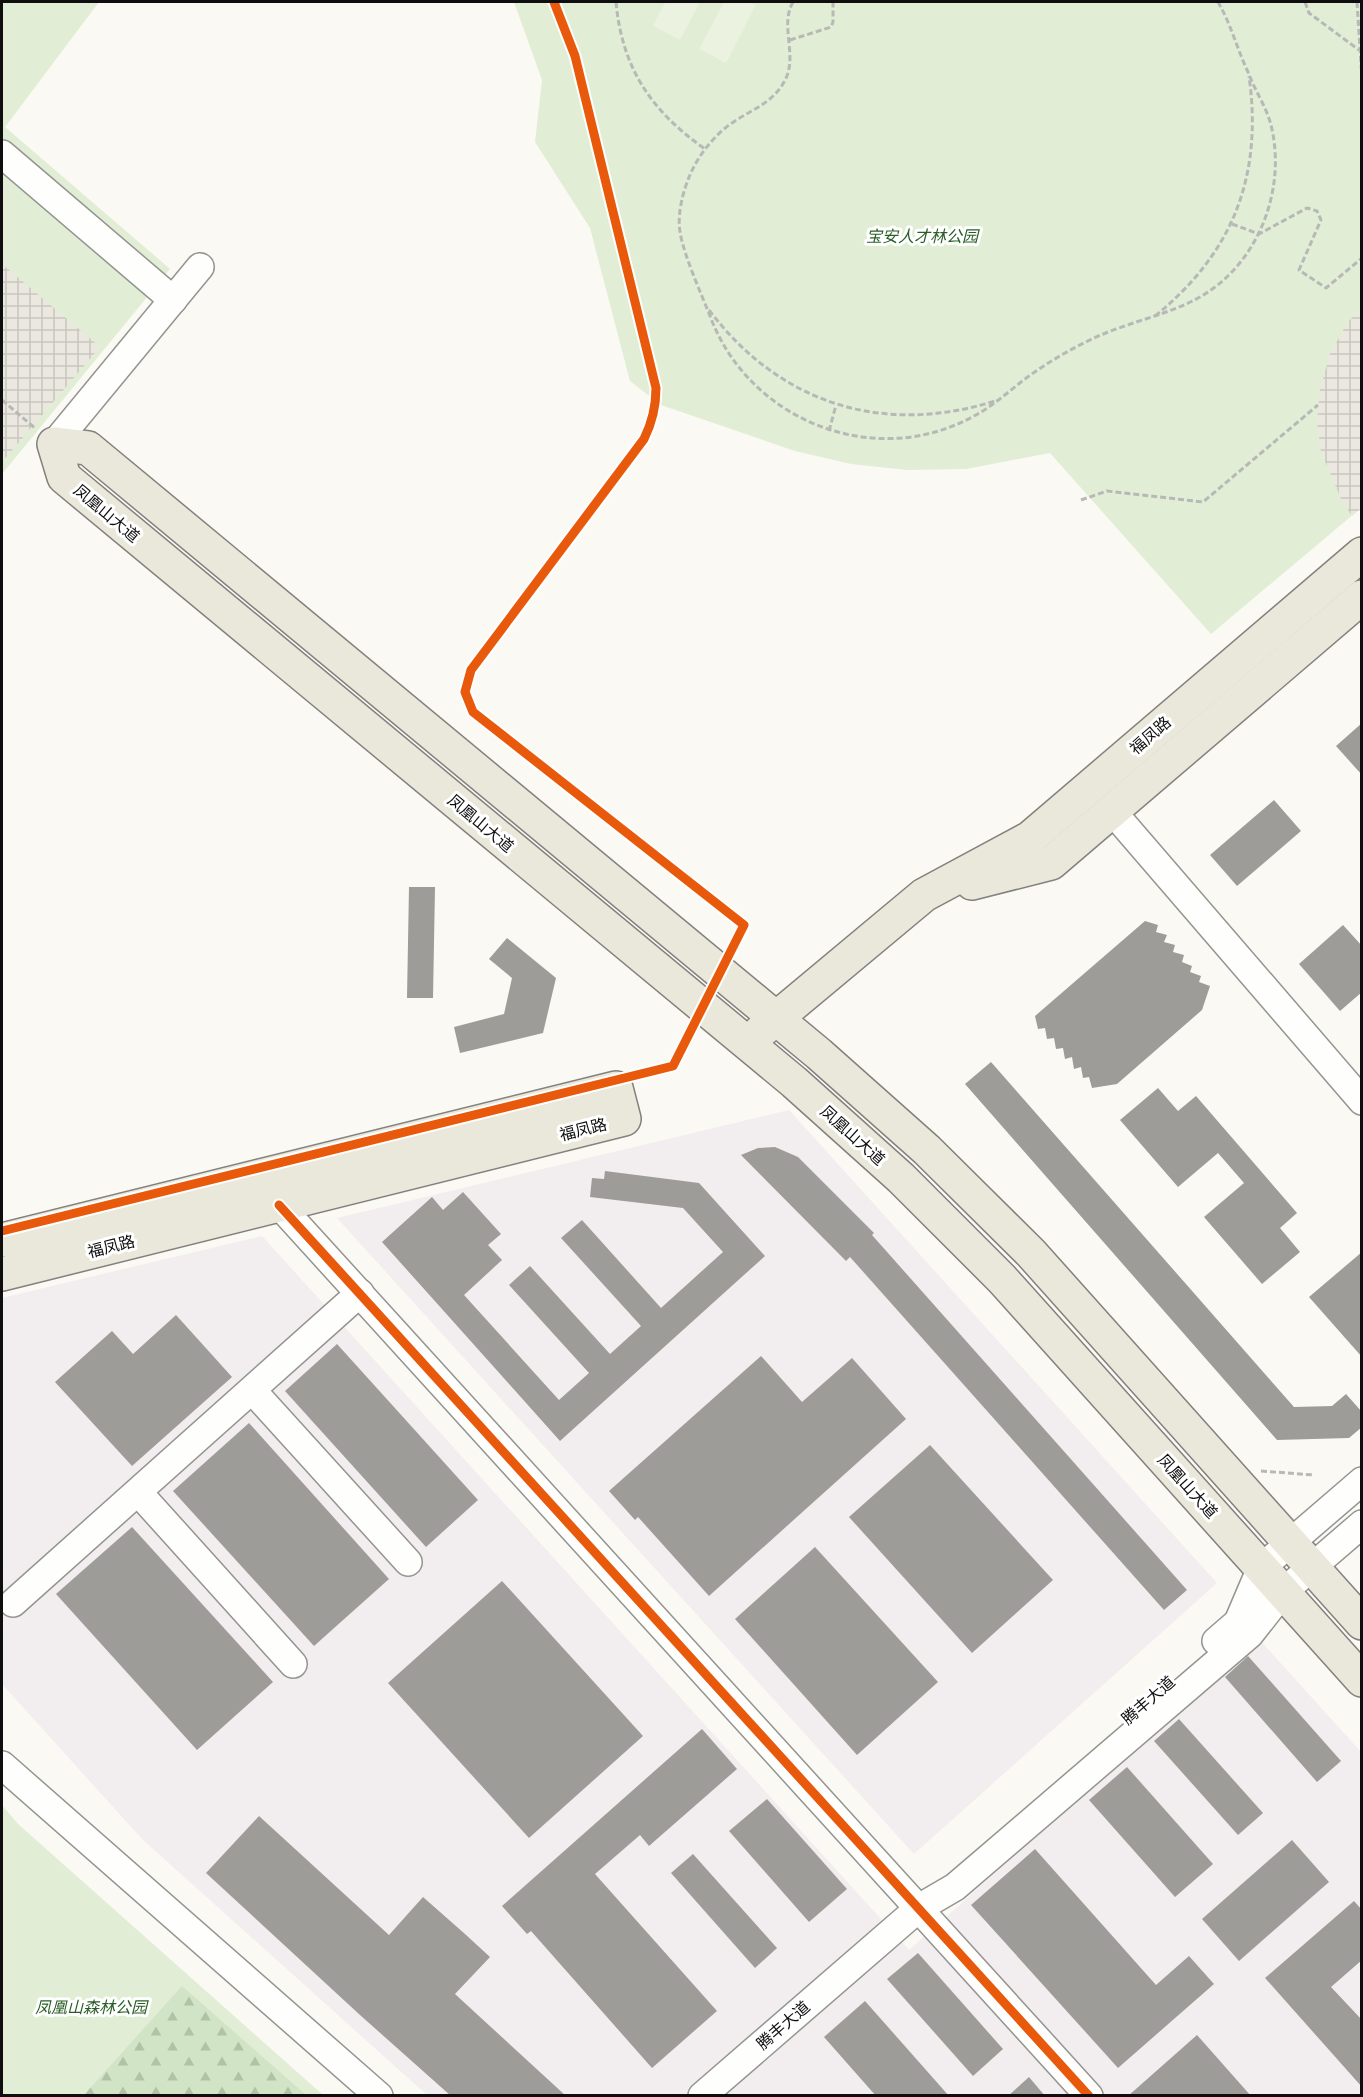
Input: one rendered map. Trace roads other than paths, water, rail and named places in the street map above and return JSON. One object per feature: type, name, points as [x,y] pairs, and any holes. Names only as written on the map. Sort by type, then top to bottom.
[{"type":"main road","points":[[54,444],[88,448],[777,1018],[919,1143],[1030,1253],[1362,1623]]},
{"type":"main road","name":"凤凰山大道","points":[[54,444],[64,477],[747,1043],[883,1162],[1002,1279],[1362,1680]]},
{"type":"main road","name":"福凤路","points":[[747,1043],[924,895],[1030,838],[1362,554]]},
{"type":"main road","name":"福凤路","points":[[924,895],[1051,863],[1362,597]]},
{"type":"main road","name":"福凤路","points":[[2,1240],[616,1088],[624,1119],[2,1274]]},
{"type":"street","points":[[2,154],[173,300]]},
{"type":"street","points":[[54,444],[200,267]]},
{"type":"street","points":[[1112,811],[1362,1101]]},
{"type":"street","points":[[279,1204],[1089,2096]]},
{"type":"street","points":[[13,1603],[360,1293]]},
{"type":"street","points":[[252,1390],[408,1562]]},
{"type":"street","name":"腾丰大道","points":[[919,1908],[945,1874],[1238,1622],[1261,1568],[1362,1481]]},
{"type":"street","points":[[138,1492],[293,1664]]},
{"type":"street","name":"腾丰大道","points":[[702,2096],[919,1908],[955,1887],[1250,1634],[1283,1592],[1362,1524]]},
{"type":"street","points":[[2,1765],[380,2096]]},
{"type":"park label","name":"宝安人才林公园","points":[[922,236]]},
{"type":"park label","name":"凤凰山森林公园","points":[[91,2007]]}]
